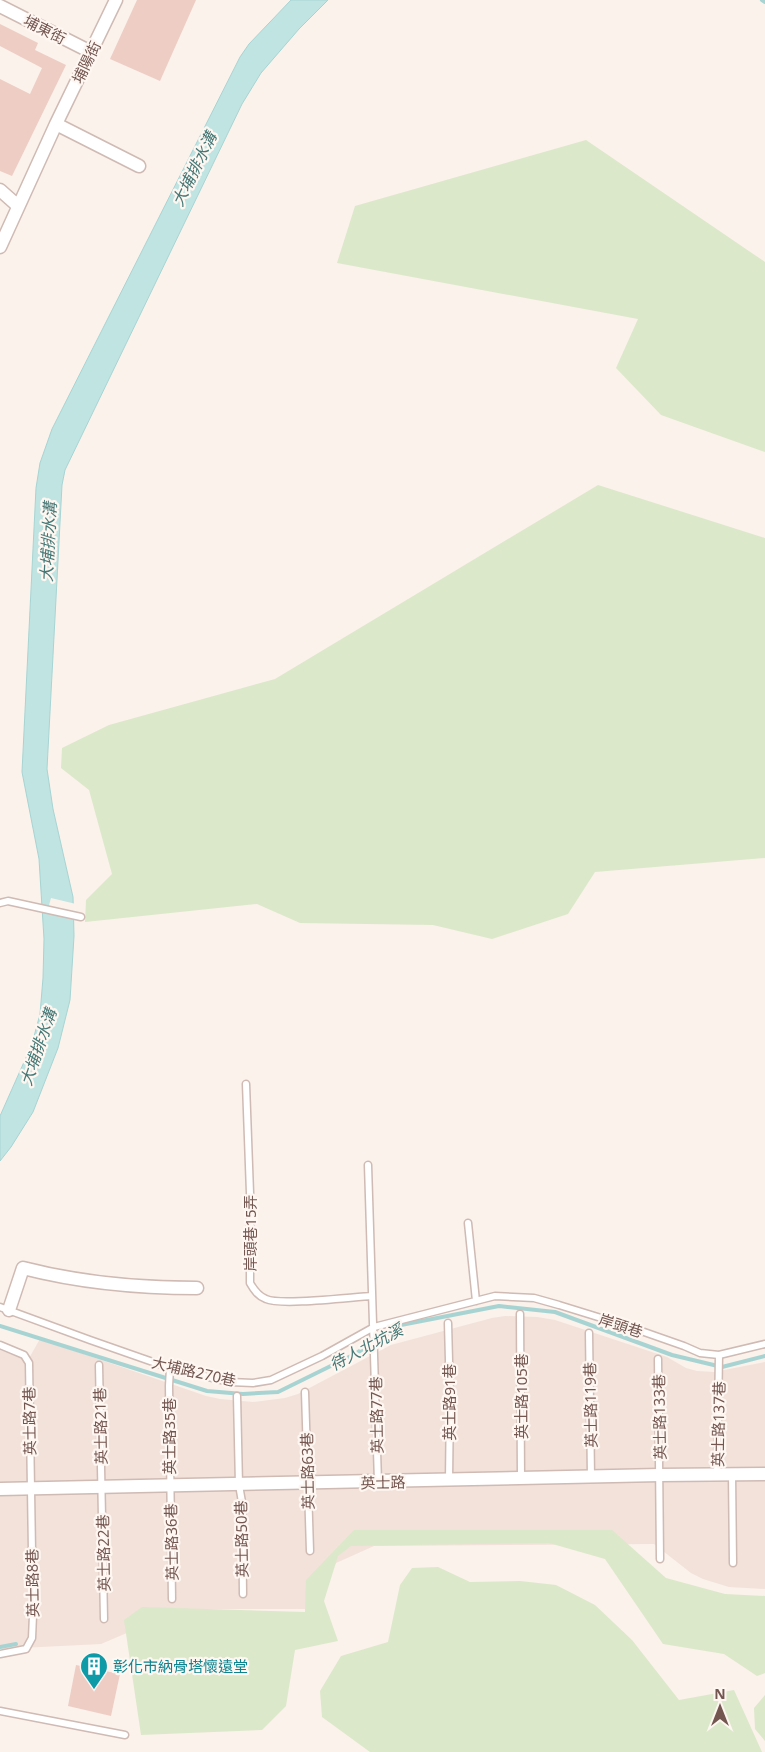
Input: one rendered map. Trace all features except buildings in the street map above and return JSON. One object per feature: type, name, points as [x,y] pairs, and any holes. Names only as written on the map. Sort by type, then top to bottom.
[{"type":"street","name":"埔陽街","points":[[0,247],[56,124],[116,0]]},
{"type":"street","name":"埔東街","points":[[0,6],[91,52]]},
{"type":"street","points":[[56,124],[138,166]]},
{"type":"street","points":[[0,190],[18,206]]},
{"type":"street","name":"大埔路270巷","points":[[5,1309],[23,1268],[92,1283],[157,1288],[198,1288]]},
{"type":"street","name":"英士路","points":[[0,1490],[765,1474]]},
{"type":"lane","points":[[0,903],[8,901],[32,905],[81,918]]},
{"type":"lane","name":"岸頭巷15弄","points":[[246,1084],[250,1193],[250,1283],[256,1293],[267,1300],[290,1301],[372,1296]]},
{"type":"lane","points":[[368,1166],[374,1327],[476,1300],[468,1223]]},
{"type":"lane","name":"岸頭巷","points":[[476,1300],[495,1296],[534,1298],[627,1326],[700,1353],[719,1354],[765,1344]]},
{"type":"lane","name":"大埔路270巷","points":[[5,1309],[170,1368],[230,1382],[253,1383],[271,1380],[314,1360],[374,1327]]},
{"type":"lane","name":"英士路105巷","points":[[520,1314],[521,1479]]},
{"type":"lane","name":"英士路91巷","points":[[448,1323],[450,1398],[449,1480]]},
{"type":"lane","name":"英士路77巷","points":[[374,1327],[378,1482]]},
{"type":"lane","name":"英士路119巷","points":[[589,1333],[591,1478]]},
{"type":"lane","name":"英士路7巷","points":[[0,1344],[24,1354],[29,1363],[30,1489]]},
{"type":"lane","name":"英士路137巷","points":[[717,1474],[719,1354]]},
{"type":"lane","name":"英士路133巷","points":[[658,1359],[660,1559]]},
{"type":"lane","name":"英士路21巷","points":[[99,1365],[101,1487]]},
{"type":"lane","name":"英士路35巷","points":[[170,1368],[170,1486]]},
{"type":"lane","name":"英士路63巷","points":[[305,1392],[310,1551]]},
{"type":"lane","name":"英士路50巷","points":[[236,1396],[238,1485],[242,1502],[243,1594]]},
{"type":"lane","points":[[732,1474],[733,1563]]},
{"type":"lane","name":"英士路36巷","points":[[170,1486],[172,1599]]},
{"type":"lane","name":"英士路22巷","points":[[101,1487],[104,1619]]},
{"type":"lane","name":"英士路8巷","points":[[0,1654],[26,1649],[32,1638],[30,1489]]},
{"type":"lane","points":[[0,1711],[125,1735]]},
{"type":"shaded area","points":[[505,1316],[537,1317],[555,1320],[667,1357],[686,1368],[697,1371],[714,1372],[765,1362],[765,1589],[729,1587],[703,1579],[691,1573],[654,1544],[374,1546],[336,1563],[308,1609],[183,1609],[101,1644],[0,1649],[0,1348],[28,1360],[40,1339],[206,1396],[253,1402],[285,1398],[298,1394],[391,1345]]},
{"type":"green space","points":[[586,140],[765,262],[765,452],[661,415],[616,368],[638,319],[337,263],[355,206]]},
{"type":"green space","points":[[598,485],[765,538],[765,858],[595,872],[568,914],[492,939],[433,925],[300,923],[257,904],[85,922],[86,900],[112,874],[89,790],[61,768],[62,748],[109,725],[275,679]]},
{"type":"green space","points":[[354,1530],[612,1530],[666,1578],[725,1594],[765,1596],[765,1673],[757,1676],[724,1654],[663,1644],[605,1559],[549,1543],[351,1546],[338,1556],[324,1601],[338,1641],[295,1650],[286,1706],[262,1730],[141,1735],[124,1620],[142,1607],[305,1612],[306,1580]]},
{"type":"green space","points":[[438,1567],[470,1582],[520,1581],[556,1585],[595,1605],[632,1640],[679,1700],[734,1690],[762,1752],[370,1752],[322,1717],[320,1691],[341,1656],[388,1642],[400,1585],[412,1568]]},
{"type":"green space","points":[[765,1695],[765,1741],[755,1729],[754,1708]]},
{"type":"water","name":"大埔排水溝","points":[[291,0],[328,0],[299,29],[261,73],[242,104],[65,470],[62,485],[47,769],[53,809],[73,897],[74,936],[70,1000],[58,1048],[33,1112],[0,1161],[0,1116],[32,1044],[40,1014],[43,978],[44,939],[39,859],[22,772],[36,488],[40,463],[52,429],[240,57],[249,44]]},
{"type":"pier","points":[[51,898],[76,904],[76,915],[48,909]]},
{"type":"waterway","name":"待人北坑溪","points":[[0,1326],[207,1391],[243,1394],[278,1392],[355,1354],[401,1325],[499,1306],[555,1312],[672,1355],[722,1367],[765,1356]]},
{"type":"waterway","points":[[0,1647],[16,1644]]},
{"type":"place","name":"彰化市納骨塔懷遠堂","points":[[94,1690]]}]
